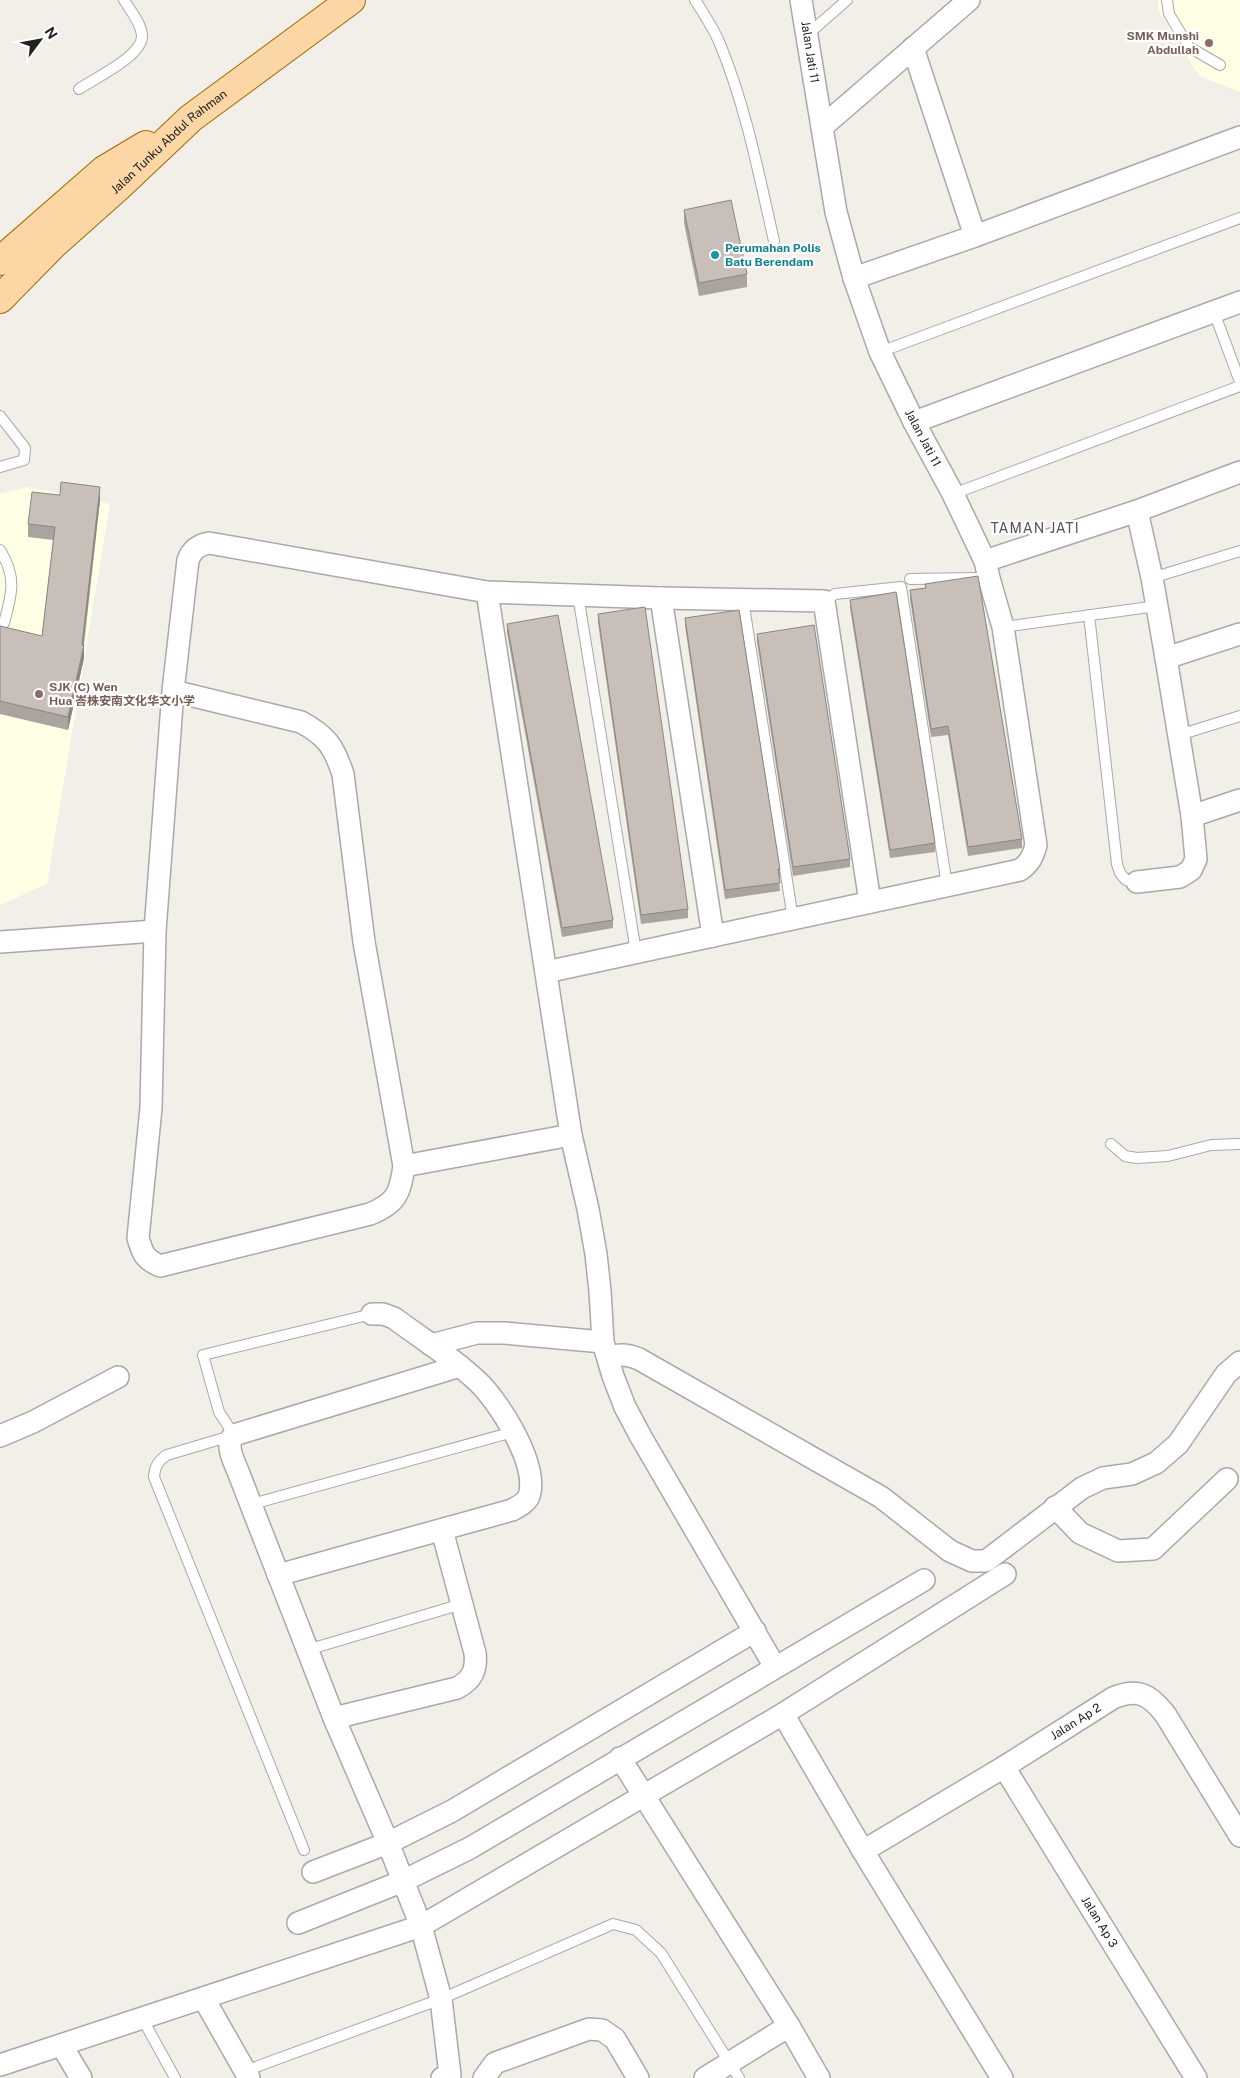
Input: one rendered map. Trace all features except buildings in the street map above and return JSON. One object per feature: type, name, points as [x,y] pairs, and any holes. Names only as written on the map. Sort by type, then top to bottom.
[{"type":"main road","name":"Jalan Tunku Abdul Rahman","points":[[0,299],[54,244],[191,118],[352,0]]},
{"type":"main road","points":[[0,261],[104,170],[191,118]]},
{"type":"street","name":"Jalan Jati 11","points":[[801,0],[836,212],[854,278],[880,352],[914,422],[953,494],[987,570],[1003,627],[1036,845],[1029,863],[1020,870],[947,886]]},
{"type":"street","points":[[822,127],[968,0]]},
{"type":"street","points":[[913,48],[975,236]]},
{"type":"street","points":[[854,278],[975,236],[1240,137]]},
{"type":"street","points":[[914,422],[1240,302]]},
{"type":"street","points":[[987,570],[1240,472]]},
{"type":"street","points":[[1137,511],[1152,578],[1166,658],[1192,816],[1196,859],[1191,870],[1180,877],[1137,882]]},
{"type":"street","points":[[173,691],[301,722],[315,730],[328,741],[337,756],[343,774],[364,942],[404,1166],[401,1185],[395,1198],[385,1208],[370,1214],[172,1265],[160,1266],[148,1260],[141,1250],[138,1238],[151,1108],[155,931],[173,691],[188,560],[190,554],[201,545],[209,542],[487,592],[578,596],[824,601],[870,902]]},
{"type":"street","points":[[487,592],[571,1135],[596,1254],[605,1350],[625,1407],[775,1667]]},
{"type":"street","points":[[661,598],[713,936]]},
{"type":"street","points":[[1166,658],[1240,634]]},
{"type":"street","points":[[1192,816],[1240,800]]},
{"type":"street","points":[[546,972],[947,886]]},
{"type":"street","points":[[0,942],[155,931]]},
{"type":"street","points":[[404,1166],[571,1135]]},
{"type":"street","points":[[278,1575],[512,1510],[523,1504],[530,1494],[531,1480],[527,1463],[513,1432],[494,1402],[478,1382],[460,1366],[394,1318],[383,1314],[372,1314]]},
{"type":"street","points":[[431,1345],[477,1333],[504,1333],[619,1354],[628,1354],[881,1497],[950,1551],[972,1561],[986,1561],[1082,1488],[1103,1478],[1132,1474],[1156,1463],[1178,1444],[1226,1374],[1240,1362]]},
{"type":"street","points":[[442,2078],[450,2075],[441,1999],[421,1926],[388,1843],[334,1718],[230,1449],[231,1438],[234,1435],[460,1366]]},
{"type":"street","points":[[0,1436],[33,1422],[118,1377]]},
{"type":"street","points":[[1056,1507],[1080,1532],[1118,1550],[1153,1548],[1226,1479]]},
{"type":"street","points":[[334,1718],[457,1688],[467,1683],[473,1674],[476,1664],[476,1653],[442,1530]]},
{"type":"street","points":[[0,2065],[421,1926],[783,1714],[1005,1574]]},
{"type":"street","points":[[298,1923],[403,1881],[470,1848],[924,1580]]},
{"type":"street","points":[[313,1872],[388,1843],[452,1811],[755,1631]]},
{"type":"street","name":"Jalan Ap 2","points":[[863,1851],[1113,1698],[1129,1693],[1146,1695],[1165,1714],[1240,1836]]},
{"type":"street","points":[[783,1714],[863,1851],[1002,2078]]},
{"type":"street","points":[[620,1758],[789,2026],[819,2078]]},
{"type":"street","name":"Jalan Ap 3","points":[[1004,1766],[1196,2078]]},
{"type":"street","points":[[204,1999],[247,2074]]},
{"type":"street","points":[[705,2078],[734,2070],[789,2026]]},
{"type":"street","points":[[484,2078],[495,2063],[589,2030],[602,2030],[615,2040],[638,2078]]},
{"type":"street","points":[[62,2046],[81,2078]]},
{"type":"lane","points":[[79,89],[134,53],[141,43],[142,33],[124,0]]},
{"type":"lane","points":[[696,0],[719,42],[738,94],[756,160],[774,241]]},
{"type":"lane","points":[[807,35],[847,0]]},
{"type":"lane","points":[[1166,0],[1169,14],[1189,47],[1220,65]]},
{"type":"lane","points":[[880,352],[1240,218]]},
{"type":"lane","points":[[953,494],[1240,384],[1214,312]]},
{"type":"lane","points":[[0,416],[25,448],[24,460],[0,467]]},
{"type":"lane","points":[[0,550],[8,563],[12,578],[12,594],[4,623]]},
{"type":"lane","points":[[1152,578],[1240,551]]},
{"type":"lane","points":[[910,579],[987,570]]},
{"type":"lane","points":[[824,601],[835,594],[901,587],[947,886]]},
{"type":"lane","points":[[578,596],[636,952]]},
{"type":"lane","points":[[743,600],[793,918]]},
{"type":"lane","points":[[1003,627],[1157,606]]},
{"type":"lane","points":[[1089,615],[1117,864],[1120,873],[1126,880],[1137,882]]},
{"type":"lane","points":[[1179,735],[1240,716]]},
{"type":"lane","points":[[1111,1144],[1125,1156],[1137,1158],[1168,1156],[1211,1145],[1238,1144]]},
{"type":"lane","points":[[304,1850],[154,1477],[155,1468],[159,1460],[167,1455],[234,1435],[219,1412],[203,1355],[372,1314]]},
{"type":"lane","points":[[252,1504],[513,1432]]},
{"type":"lane","points":[[307,1650],[462,1604]]},
{"type":"lane","points":[[247,2074],[441,1999],[613,1924],[636,1930],[661,1953],[734,2070]]},
{"type":"lane","points":[[142,2018],[175,2078]]},
{"type":"shaded area","name":"SMK Munshi Abdullah","points":[[1158,0],[1240,0],[1240,92],[1199,76],[1158,10]]},
{"type":"shaded area","name":"SJK (C) Wen Hua 峇株安南文化华文小学","points":[[28,487],[110,504],[47,884],[0,905],[0,494]]},
{"type":"place","name":"SMK Munshi Abdullah","points":[[1209,43]]},
{"type":"place","name":"Perumahan Polis Batu Berendam","points":[[715,255]]},
{"type":"place","name":"SJK (C) Wen Hua 峇株安南文化华文小学","points":[[39,694]]},
{"type":"district","name":"TAMAN JATI","points":[[1035,528]]}]
